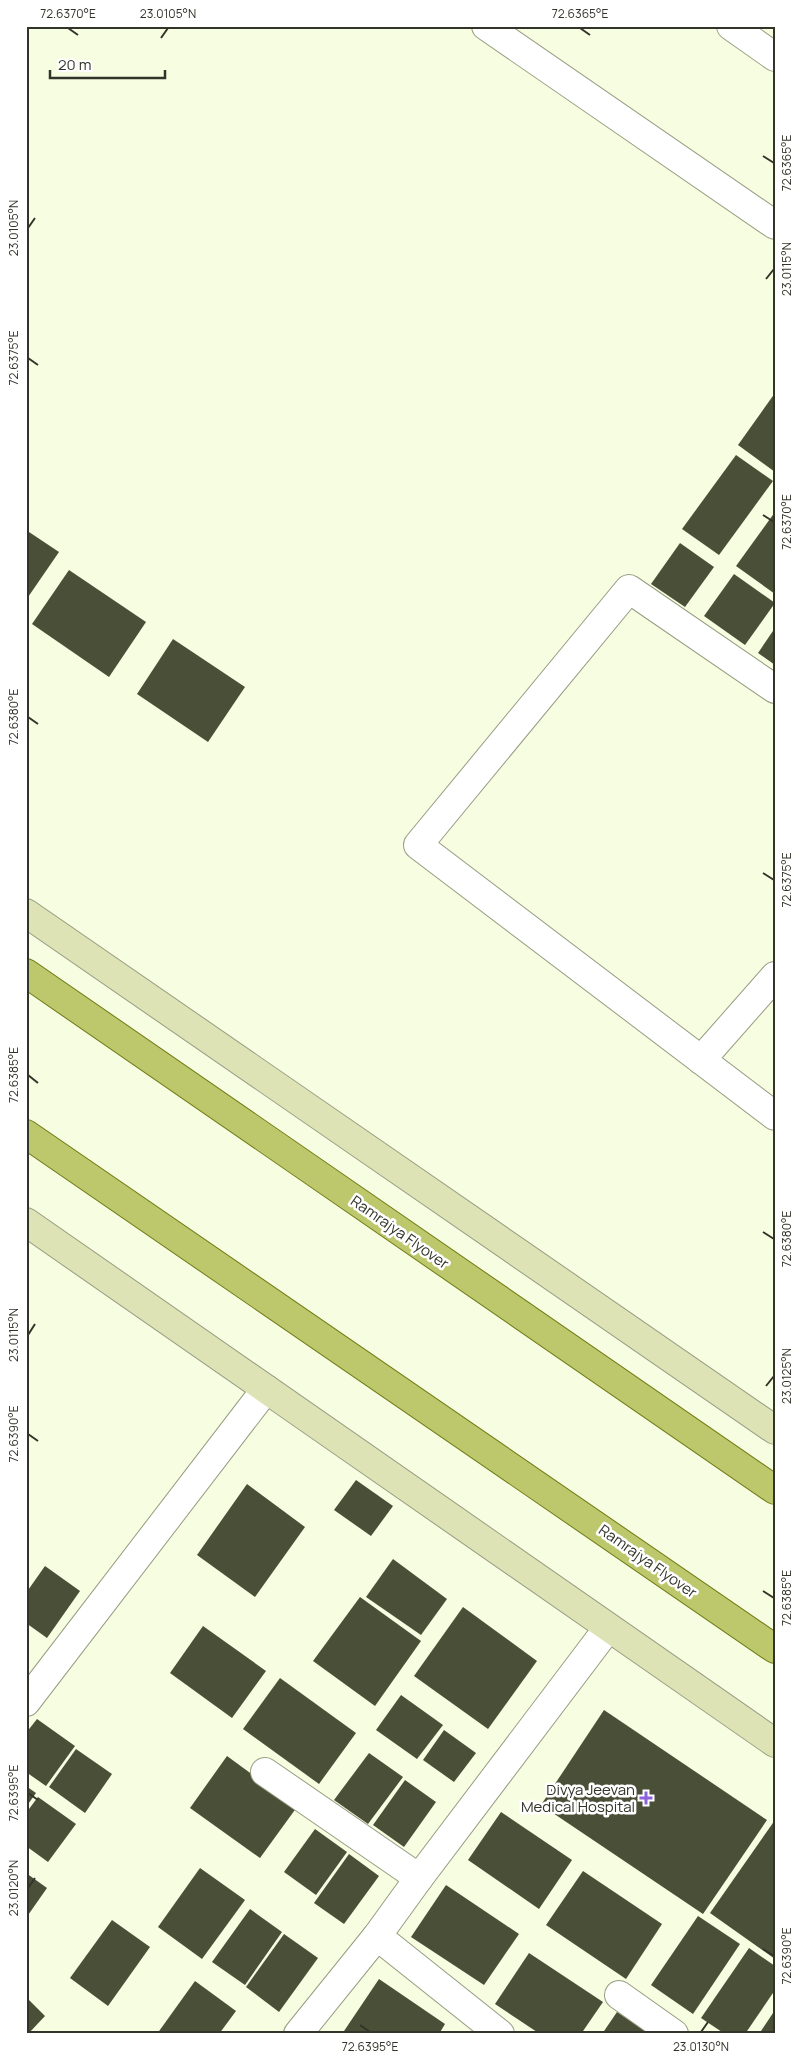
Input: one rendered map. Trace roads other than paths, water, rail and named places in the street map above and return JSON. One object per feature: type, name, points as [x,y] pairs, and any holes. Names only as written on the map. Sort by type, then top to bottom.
[{"type":"main road","name":"Ramrajya Flyover","points":[[26,973],[775,1490]]},
{"type":"main road","name":"Ramrajya Flyover","points":[[26,1134],[775,1649]]},
{"type":"street","points":[[486,26],[775,225]]},
{"type":"street","points":[[731,26],[775,57]]},
{"type":"street","points":[[775,689],[629,589],[418,845],[775,1116]]},
{"type":"street","points":[[26,913],[775,1430]]},
{"type":"street","points":[[701,1060],[775,976]]},
{"type":"street","points":[[26,1222],[775,1743]]},
{"type":"street","points":[[26,1702],[266,1389]]},
{"type":"street","points":[[298,2034],[377,1936],[608,1628]]},
{"type":"street","points":[[265,1772],[419,1878]]},
{"type":"street","points":[[377,1936],[500,2034]]},
{"type":"street","points":[[619,1995],[674,2034]]},
{"type":"place","name":"Divya Jeevan Medical Hospital","points":[[646,1798]]}]
